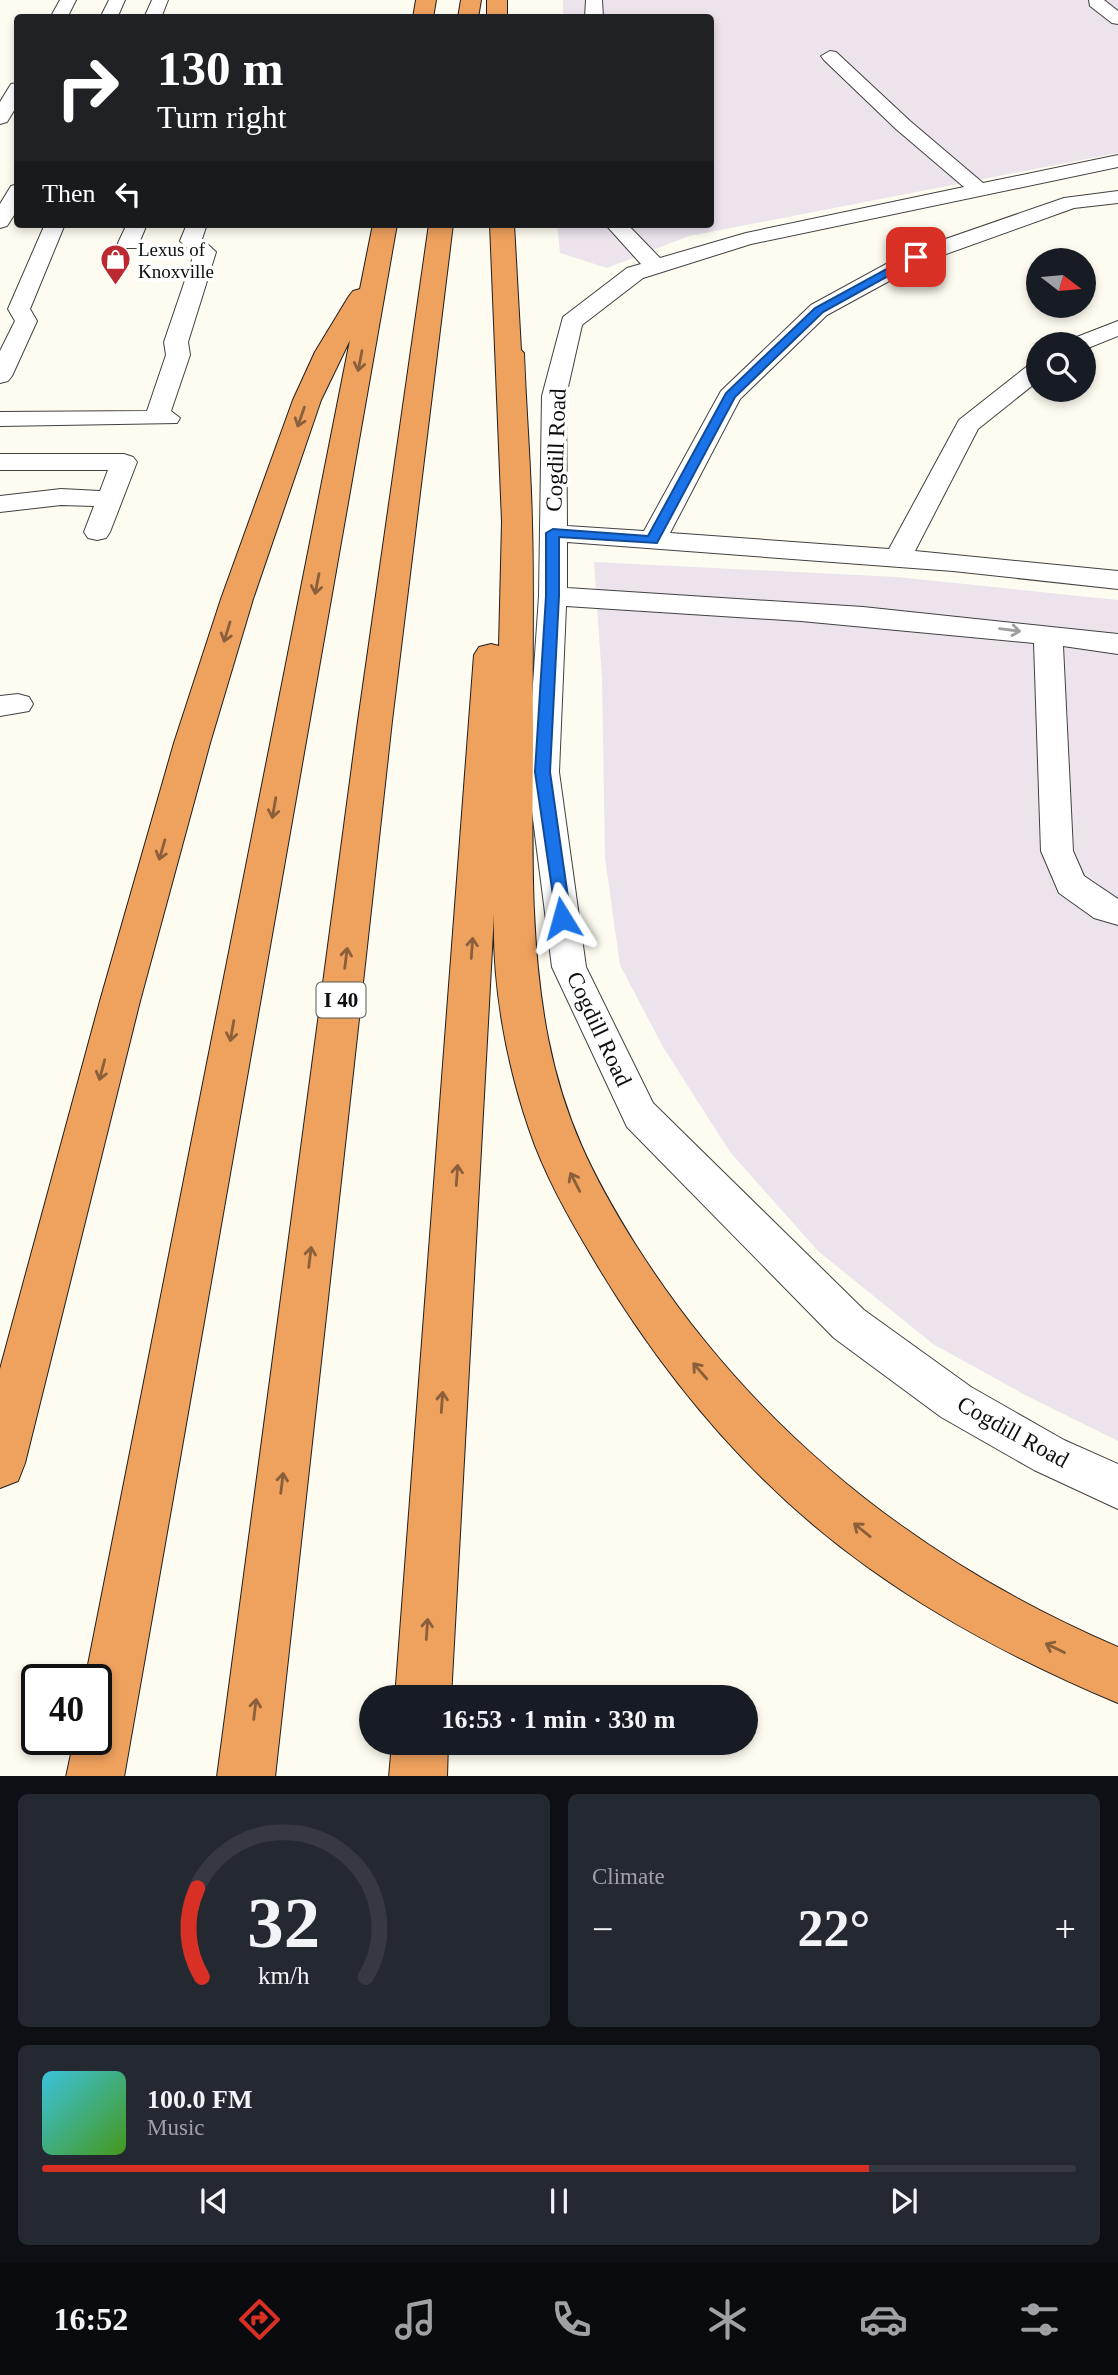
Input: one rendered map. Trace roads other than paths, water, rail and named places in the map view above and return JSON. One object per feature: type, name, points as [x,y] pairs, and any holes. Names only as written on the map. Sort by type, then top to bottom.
[{"type":"highway","points":[[95,1776],[277,790],[385,228]]},
{"type":"highway","name":"I 40","points":[[246,1776],[374,735],[440,228]]},
{"type":"highway","points":[[502,228],[517,522],[513,934],[520,1001],[533,1076],[551,1133],[631,1282],[671,1337],[798,1479],[877,1542],[945,1589],[991,1617],[1086,1663],[1118,1675]]},
{"type":"highway","points":[[0,1463],[120,1001],[192,743],[237,599],[307,400],[329,352],[377,270]]},
{"type":"highway","points":[[424,1685],[492,639],[507,458],[510,353]]},
{"type":"highway","points":[[418,1776],[419,1755]]},
{"type":"street","points":[[1096,2],[1118,19]]},
{"type":"street","points":[[830,56],[903,125],[979,190]]},
{"type":"street","points":[[0,118],[14,95]]},
{"type":"street","name":"Cogdill Road","points":[[1118,161],[746,239],[635,273],[571,322],[554,396],[553,596],[543,772],[569,967],[640,1115],[849,1324],[956,1402],[1049,1455],[1118,1487]]},
{"type":"street","points":[[0,223],[14,197]]},
{"type":"street","points":[[653,540],[730,396],[819,310],[916,257],[1071,202],[1118,197]]},
{"type":"street","points":[[0,376],[26,321],[19,309],[53,228]]},
{"type":"street","points":[[0,419],[162,418],[178,355],[176,342],[205,252],[191,241],[196,228]]},
{"type":"street","points":[[619,228],[656,267]]},
{"type":"street","points":[[1096,337],[1118,328]]},
{"type":"street","points":[[898,558],[968,425],[1026,379]]},
{"type":"street","points":[[0,462],[124,462],[97,532]]},
{"type":"street","points":[[0,504],[61,497],[110,499]]},
{"type":"street","points":[[553,533],[898,558],[1118,580]]},
{"type":"street","points":[[553,596],[795,609],[942,622],[1118,644]]},
{"type":"street","points":[[1048,635],[1056,851],[1071,884],[1106,909],[1118,912]]},
{"type":"place","name":"Lexus of Knoxville","points":[[115,287]]}]
